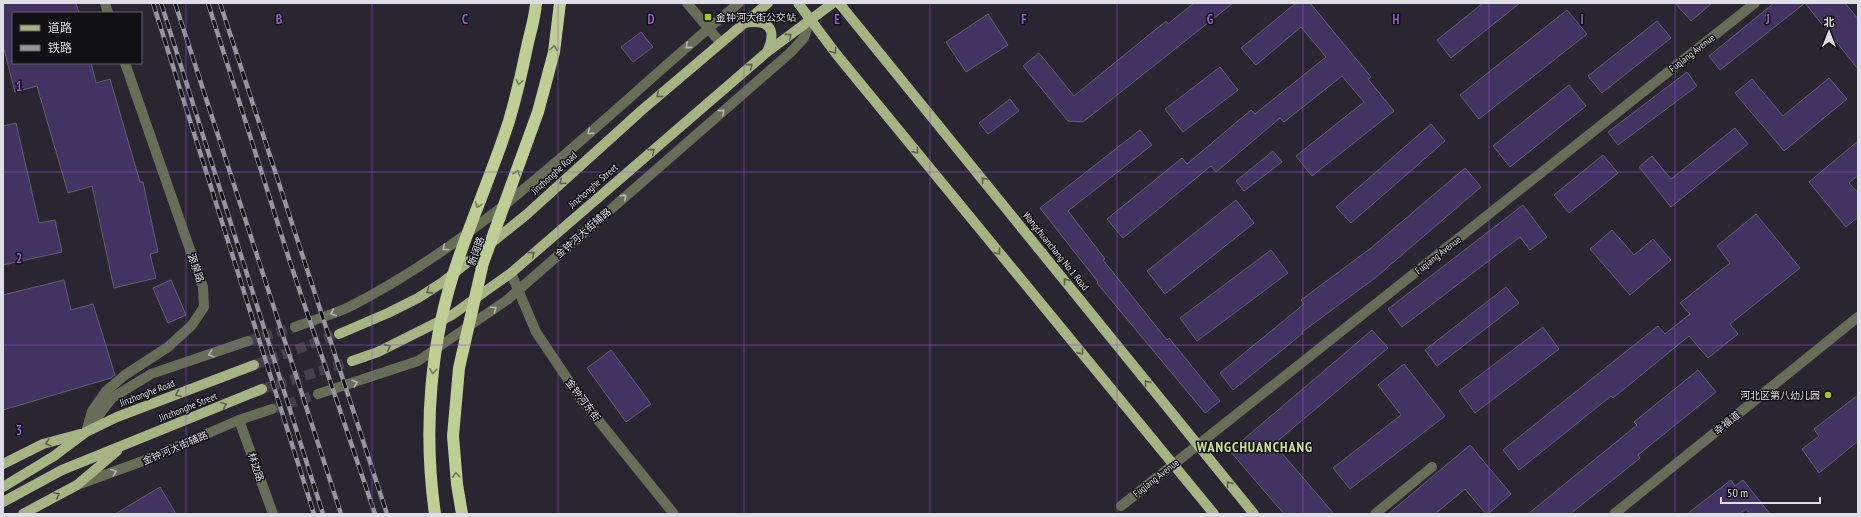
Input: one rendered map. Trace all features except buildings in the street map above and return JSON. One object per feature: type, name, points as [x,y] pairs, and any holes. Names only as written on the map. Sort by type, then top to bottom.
[{"type":"highway","name":"新阔路","points":[[435,514],[431,484],[430,418],[431,391],[438,338],[458,261],[509,121],[520,81],[536,3]]},
{"type":"highway","name":"新阔路","points":[[462,514],[457,484],[454,436],[459,368],[484,263],[538,112],[554,52],[560,3]]},
{"type":"main road","name":"Jinzhonghe Road","points":[[339,334],[418,298],[443,282],[526,215],[720,42],[768,3]]},
{"type":"main road","points":[[798,3],[837,55],[1214,514]]},
{"type":"main road","name":"Jinzhonghe Street","points":[[352,362],[378,352],[452,315],[511,273],[768,52],[833,3]]},
{"type":"main road","name":"Wangchuanchang No.1 Road","points":[[839,3],[1254,514]]},
{"type":"main road","points":[[744,23],[759,22],[768,25],[772,32],[772,38],[768,52]]},
{"type":"main road","name":"Jinzhonghe Road","points":[[3,487],[54,456],[86,432],[117,417],[254,365]]},
{"type":"main road","name":"Jinzhonghe Street","points":[[123,446],[262,390]]},
{"type":"main road","points":[[3,464],[43,444],[86,432]]},
{"type":"main road","points":[[3,502],[62,470],[123,446]]},
{"type":"main road","points":[[23,514],[78,485],[123,446]]},
{"type":"street","points":[[687,3],[720,42]]},
{"type":"street","points":[[295,327],[348,307],[432,258],[534,181],[708,28],[739,3]]},
{"type":"street","name":"Fuqiang Avenue","points":[[1121,506],[1755,3]]},
{"type":"street","name":"金钟河大街辅路","points":[[318,394],[418,361],[519,291],[790,53],[804,38],[810,20]]},
{"type":"street","name":"源泉路","points":[[86,432],[92,411],[106,391],[125,375],[168,347],[192,325],[204,307],[203,287],[125,64]]},
{"type":"street","name":"金钟河东街","points":[[511,273],[536,332],[581,399],[674,514]]},
{"type":"street","name":"幸福道","points":[[1614,514],[1858,317]]},
{"type":"street","points":[[86,432],[112,398],[151,374],[248,341]]},
{"type":"street","name":"金钟河大街辅路","points":[[78,485],[143,461],[240,420],[272,409]]},
{"type":"street","name":"林边路","points":[[240,420],[272,514]]},
{"type":"street","points":[[1375,514],[1432,467]]},
{"type":"tunnel","points":[[248,341],[295,327]]},
{"type":"tunnel","points":[[254,365],[339,334]]},
{"type":"tunnel","points":[[262,389],[352,361]]},
{"type":"tunnel","points":[[272,409],[318,394]]},
{"type":"railway","points":[[153,3],[314,514]]},
{"type":"railway","points":[[161,3],[323,514]]},
{"type":"railway","points":[[175,3],[341,514]]},
{"type":"railway","points":[[208,3],[290,262],[375,514]]},
{"type":"railway","points":[[220,3],[387,514]]},
{"type":"place","name":"金钟河大街公交站","points":[[708,17]]},
{"type":"place","name":"河北区第八幼儿园","points":[[1828,395]]},
{"type":"district","name":"WANGCHUANCHANG","points":[[1255,447]]}]
